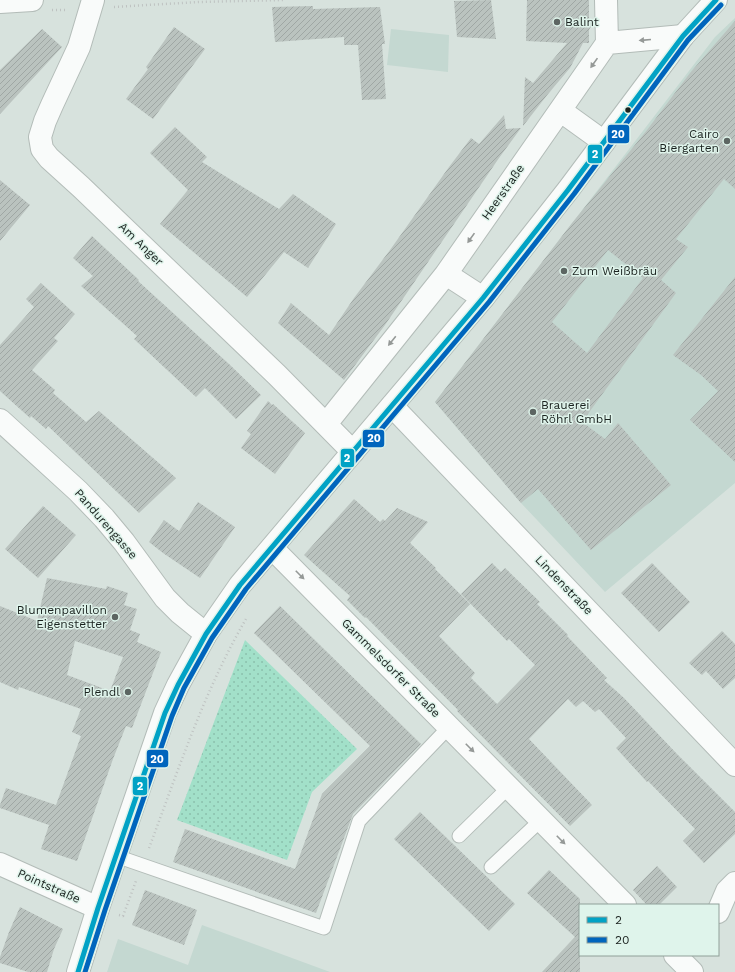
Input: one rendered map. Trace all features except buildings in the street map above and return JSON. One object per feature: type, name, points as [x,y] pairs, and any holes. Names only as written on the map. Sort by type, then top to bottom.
[{"type":"street","points":[[606,0],[607,43],[683,36]]},
{"type":"street","points":[[78,972],[98,908],[165,713],[178,685],[206,634],[240,585],[483,298],[568,190],[683,36],[716,0]]},
{"type":"street","points":[[0,2],[40,5]]},
{"type":"street","name":"Am Anger","points":[[92,4],[79,47],[45,120],[40,138],[42,149],[49,158],[277,375],[353,452]]},
{"type":"street","name":"Heerstraße","points":[[326,424],[446,274],[607,43]]},
{"type":"street","points":[[561,110],[604,142]]},
{"type":"street","points":[[446,274],[483,298]]},
{"type":"street","name":"Lindenstraße","points":[[392,406],[735,764]]},
{"type":"street","name":"Pandurengasse","points":[[0,420],[78,491],[104,518],[124,542],[165,598],[180,613],[206,634]]},
{"type":"street","name":"Gammelsdorfer Straße","points":[[272,548],[624,904]]},
{"type":"street","name":"Pointstraße","points":[[0,864],[98,908]]},
{"type":"street","points":[[719,910],[728,891],[735,883]]},
{"type":"street","points":[[676,956],[693,968]]},
{"type":"lane","points":[[116,856],[324,928],[359,820],[450,727]]},
{"type":"lane","points":[[459,836],[509,787]]},
{"type":"lane","points":[[491,867],[541,820]]},
{"type":"path","points":[[40,5],[284,0]]},
{"type":"path","points":[[98,908],[123,916],[196,723],[225,659],[248,616]]},
{"type":"shaded area","points":[[735,18],[735,483],[605,592],[521,503],[435,402],[715,37]]},
{"type":"shaded area","points":[[391,29],[449,35],[448,72],[387,65]]},
{"type":"shaded area","points":[[202,925],[330,972],[107,972],[118,939],[188,965]]},
{"type":"green space","points":[[245,640],[357,749],[312,792],[287,860],[177,820]]},
{"type":"transit line","name":"2","points":[[78,972],[98,908],[165,713],[178,685],[206,634],[240,585],[483,298],[568,190],[683,36],[716,0]]},
{"type":"transit line","name":"20","points":[[85,972],[172,716],[184,688],[212,638],[246,589],[489,302],[574,194],[688,40],[721,5]]},
{"type":"place","name":"Balint","points":[[557,22]]},
{"type":"place","name":"Cairo Biergarten","points":[[727,141]]},
{"type":"place","name":"Zum Weißbräu","points":[[564,271]]},
{"type":"place","name":"Brauerei Röhrl GmbH","points":[[533,412]]},
{"type":"place","name":"Blumenpavillon Eigenstetter","points":[[115,617]]},
{"type":"place","name":"Plendl","points":[[128,692]]}]
